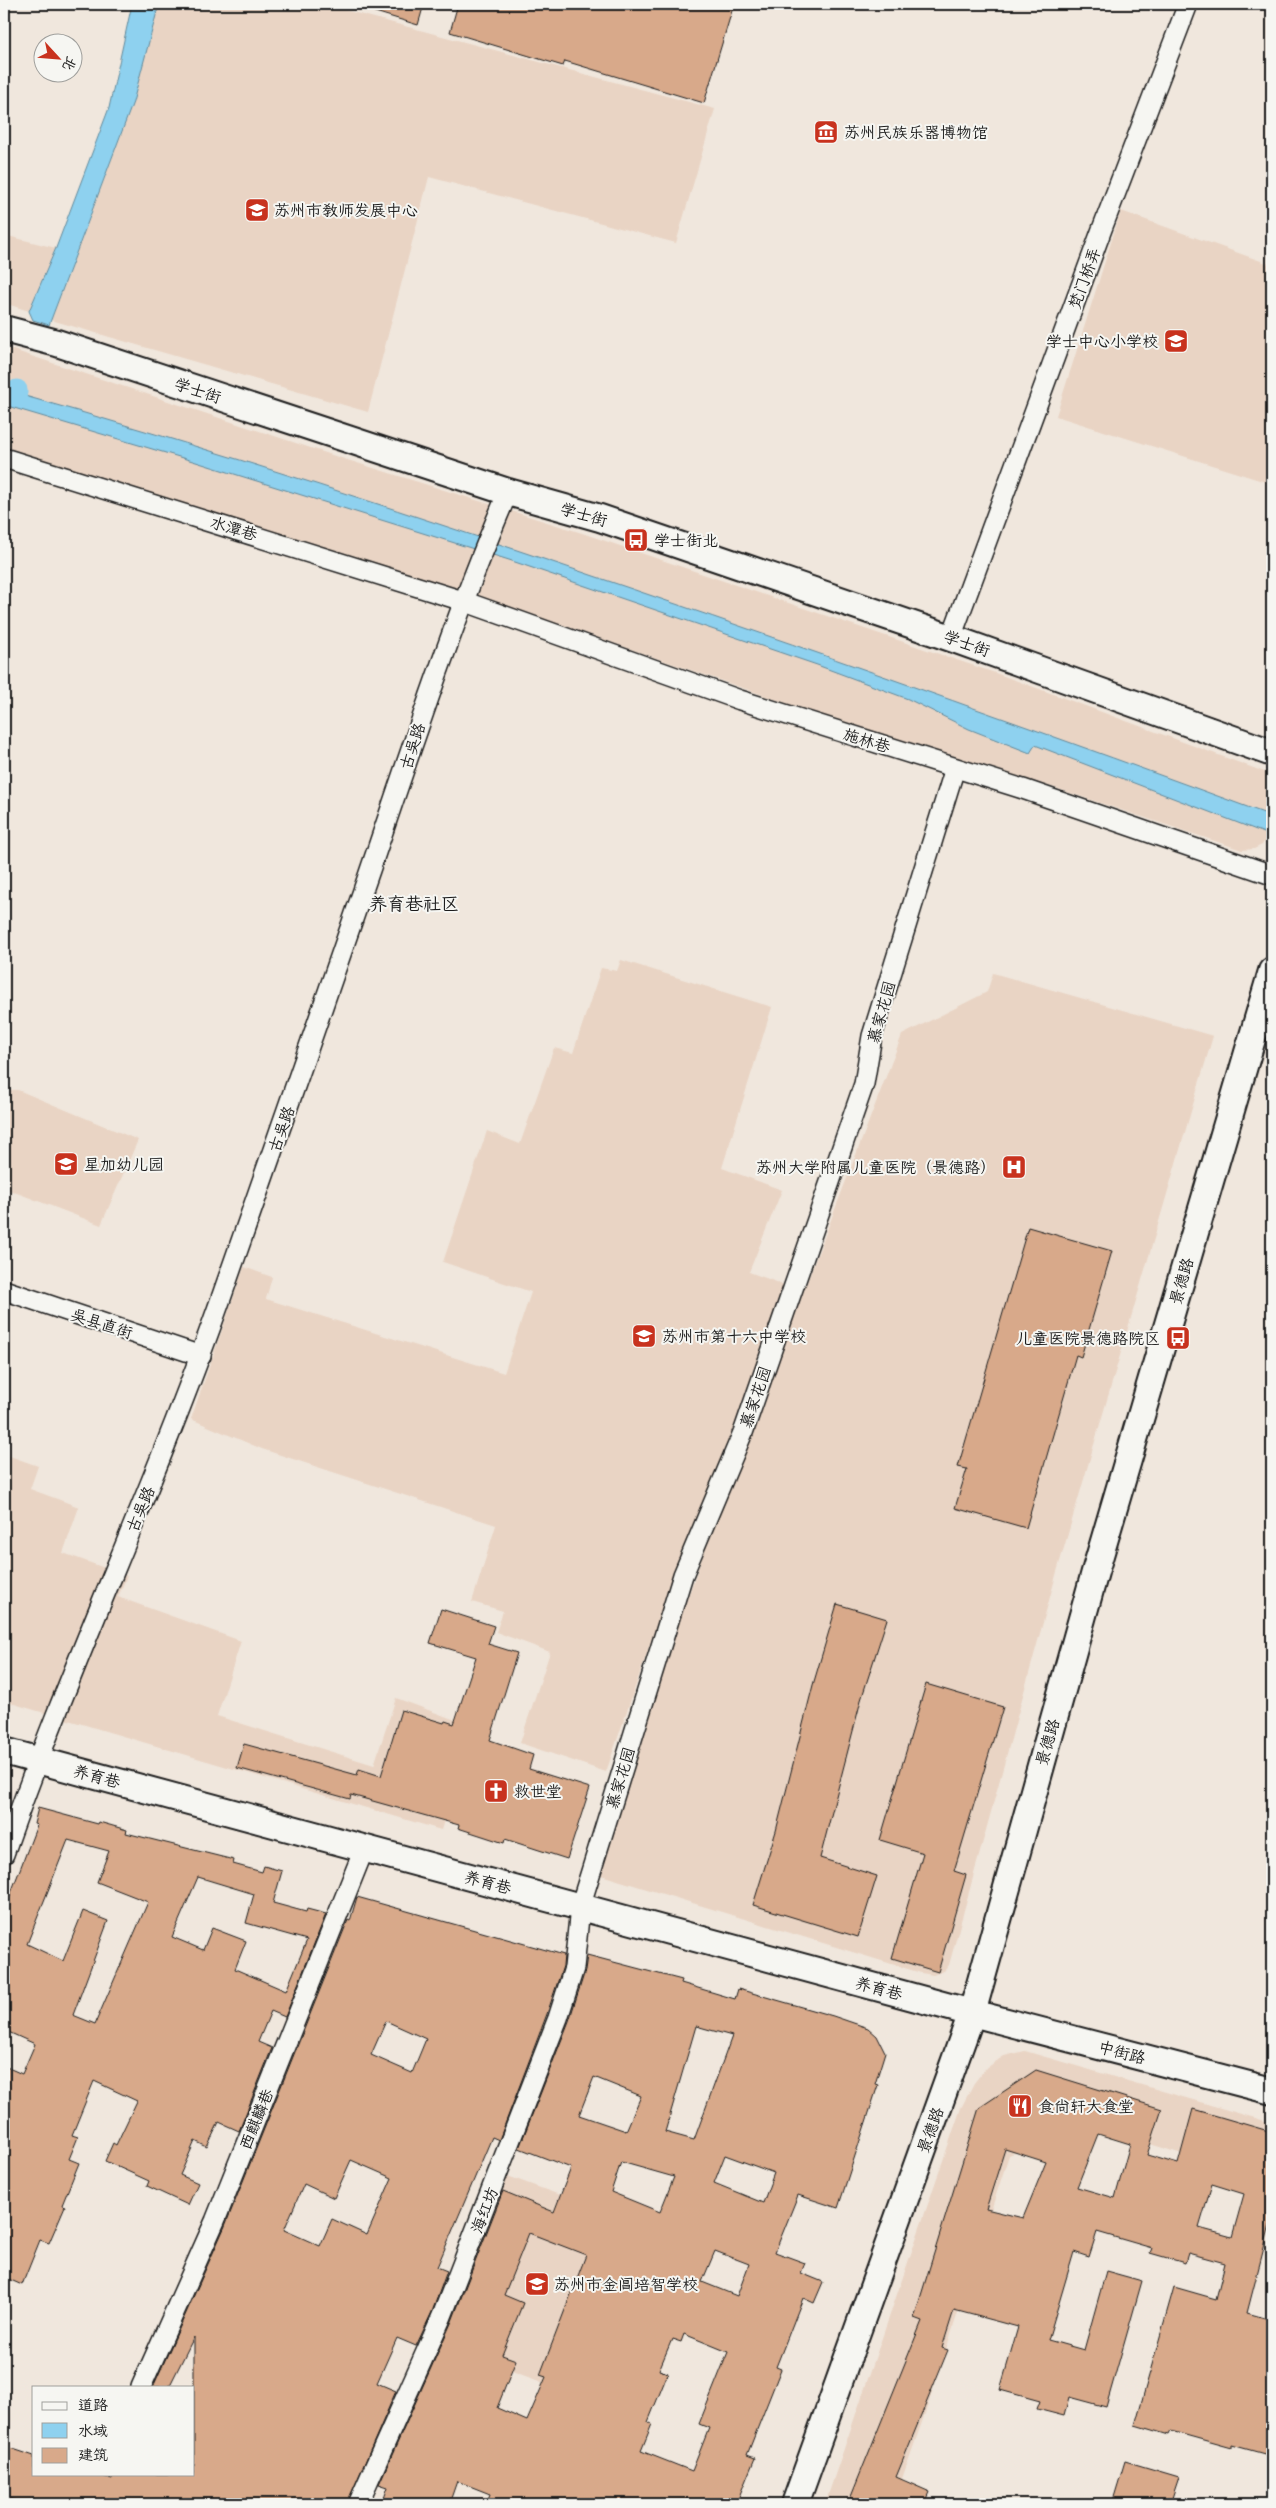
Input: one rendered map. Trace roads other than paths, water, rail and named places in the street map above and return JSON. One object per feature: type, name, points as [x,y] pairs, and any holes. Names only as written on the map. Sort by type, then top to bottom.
[{"type":"main road","name":"学士街","points":[[4,329],[57,343],[503,503],[600,518],[951,638],[1272,753]]},
{"type":"main road","name":"景德路","points":[[795,2504],[972,2014],[1095,1572],[1272,971]]},
{"type":"main road","name":"养育巷","points":[[4,1751],[972,2014]]},
{"type":"main road","name":"中街路","points":[[972,2014],[1272,2091]]},
{"type":"street","name":"梵门桥弄","points":[[951,638],[1188,4]]},
{"type":"street","name":"水潭巷","points":[[4,458],[463,601]]},
{"type":"street","name":"古吴路","points":[[4,1854],[37,1760],[154,1475],[200,1356],[304,1066],[463,601],[503,503]]},
{"type":"street","name":"施林巷","points":[[463,601],[740,700],[955,768],[1272,875]]},
{"type":"street","name":"慕家花园","points":[[580,1907],[683,1575],[744,1430],[864,1084],[872,1036],[955,768]]},
{"type":"street","name":"吴县直街","points":[[4,1290],[200,1356]]},
{"type":"street","name":"西麒麟巷","points":[[141,2386],[215,2221],[364,1849]]},
{"type":"street","name":"海红坊","points":[[358,2504],[442,2316],[558,2018],[574,1968],[580,1907]]},
{"type":"water","points":[[132,4],[159,4],[133,102],[49,325],[33,320],[29,311],[56,248],[109,108]]},
{"type":"water","points":[[4,390],[241,460],[398,510],[873,672],[1272,816],[1272,836],[1035,745],[1030,753],[969,729],[908,699],[817,665],[509,560],[196,462],[4,405]]},
{"type":"place","name":"苏州民族乐器博物馆","points":[[826,132]]},
{"type":"place","name":"苏州市教师发展中心","points":[[257,210]]},
{"type":"place","name":"学士中心小学校","points":[[1176,341]]},
{"type":"place","name":"学士街北","points":[[636,540]]},
{"type":"place","name":"星加幼儿园","points":[[66,1164]]},
{"type":"place","name":"苏州大学附属儿童医院（景德路）","points":[[1014,1167]]},
{"type":"place","name":"苏州市第十六中学校","points":[[644,1336]]},
{"type":"place","name":"儿童医院景德路院区","points":[[1178,1338]]},
{"type":"place","name":"救世堂","points":[[496,1791]]},
{"type":"place","name":"食尚轩大食堂","points":[[1020,2106]]},
{"type":"place","name":"苏州市金阊培智学校","points":[[537,2284]]},
{"type":"district","name":"养育巷社区","points":[[414,904]]}]
